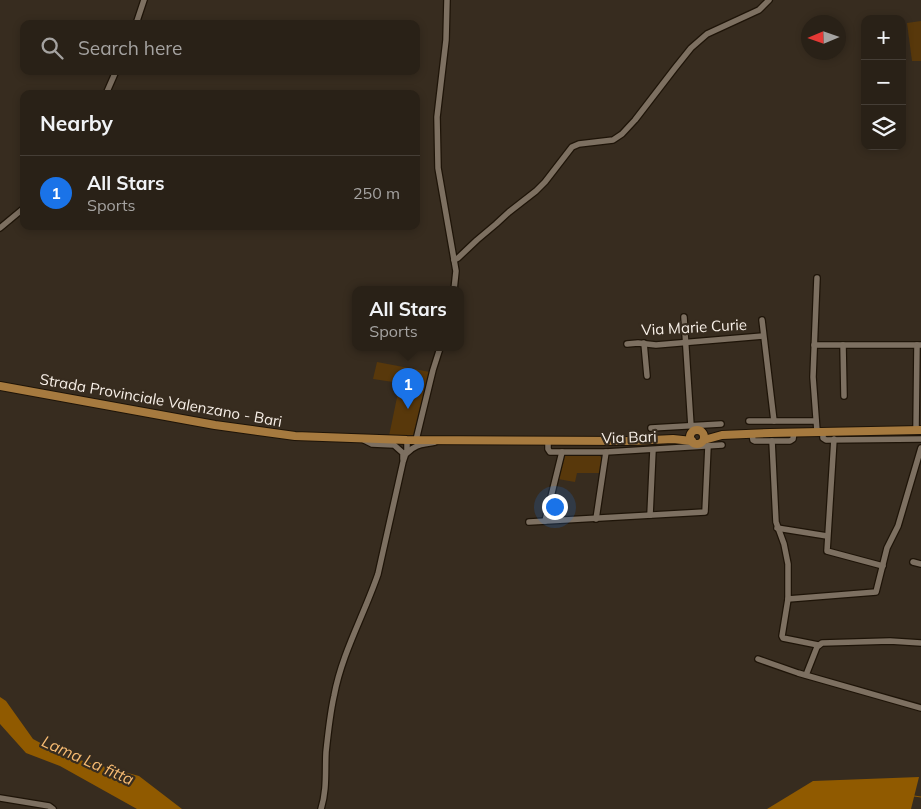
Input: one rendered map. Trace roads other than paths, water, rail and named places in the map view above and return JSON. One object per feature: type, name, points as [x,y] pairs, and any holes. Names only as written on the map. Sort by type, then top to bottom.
[{"type":"main road","name":"Strada Provinciale Valenzano - Bari","points":[[0,386],[257,432],[362,439],[498,440]]},
{"type":"main road","name":"Via Bari","points":[[498,440],[630,441],[792,432],[918,430]]},
{"type":"street","points":[[137,20],[144,0]]},
{"type":"street","points":[[447,0],[446,40],[437,117],[438,168],[456,271],[454,286]]},
{"type":"street","points":[[454,260],[541,187],[572,148],[579,144],[612,140],[622,134],[692,48],[708,34],[759,10],[769,0]]},
{"type":"street","points":[[108,90],[114,75]]},
{"type":"street","points":[[0,228],[20,211]]},
{"type":"street","points":[[816,278],[813,377],[816,420],[824,439],[921,439]]},
{"type":"street","points":[[529,522],[705,512],[698,436],[685,343],[684,317]]},
{"type":"street","points":[[762,320],[772,421],[770,433]]},
{"type":"street","name":"Via Marie Curie","points":[[627,344],[656,345],[763,336]]},
{"type":"street","points":[[644,344],[647,376]]},
{"type":"street","points":[[814,345],[919,345],[918,430]]},
{"type":"street","points":[[843,345],[844,396]]},
{"type":"street","points":[[416,440],[439,351]]},
{"type":"street","points":[[748,421],[816,420]]},
{"type":"street","points":[[789,421],[792,432]]},
{"type":"street","name":"Via Bari","points":[[562,452],[653,450],[698,436],[721,424]]},
{"type":"street","name":"Via Bari","points":[[651,428],[698,436],[722,445]]},
{"type":"street","name":"Via Bari","points":[[752,434],[754,441],[792,440],[792,432]]},
{"type":"street","points":[[362,439],[372,444],[394,446],[404,454]]},
{"type":"street","points":[[404,454],[419,445],[445,439]]},
{"type":"street","points":[[321,809],[326,790],[326,754],[334,694],[344,658],[378,574],[404,454],[408,447],[407,440]]},
{"type":"street","points":[[545,522],[562,452],[549,452],[548,440]]},
{"type":"street","points":[[576,440],[576,452]]},
{"type":"street","points":[[834,440],[827,552],[883,566]]},
{"type":"street","points":[[772,441],[775,518],[786,551],[788,579],[788,600],[782,637],[818,645],[824,642],[921,642]]},
{"type":"street","points":[[788,600],[876,592],[888,546],[898,526],[921,448]]},
{"type":"street","points":[[650,515],[653,450]]},
{"type":"street","points":[[596,518],[606,452]]},
{"type":"street","points":[[777,528],[828,536]]},
{"type":"street","points":[[913,562],[921,564]]},
{"type":"street","points":[[806,675],[818,645]]},
{"type":"street","points":[[758,659],[806,675],[921,708]]},
{"type":"street","points":[[0,798],[49,806],[53,809]]},
{"type":"waterway","name":"Lama La fitta","points":[[914,796],[921,797]]},
{"type":"place","name":"All Stars","points":[[408,409]]}]
